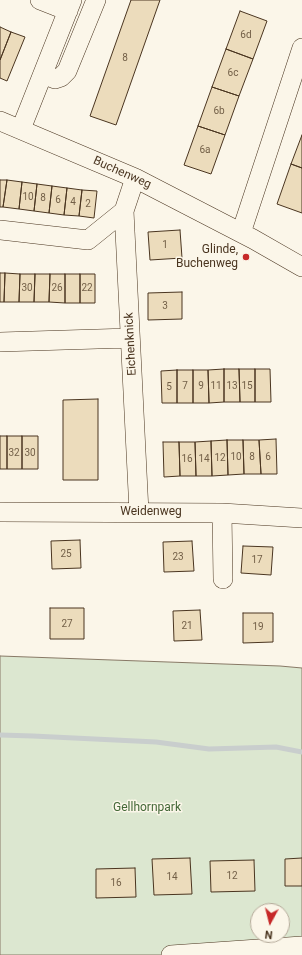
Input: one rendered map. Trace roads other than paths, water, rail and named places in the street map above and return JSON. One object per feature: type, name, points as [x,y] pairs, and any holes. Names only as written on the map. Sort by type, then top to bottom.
[{"type":"street","points":[[21,129],[70,6],[40,0]]},
{"type":"street","points":[[43,74],[55,79],[61,77],[67,71],[96,0]]},
{"type":"street","points":[[241,233],[302,48]]},
{"type":"street","name":"Buchenweg","points":[[0,121],[136,178],[302,267]]},
{"type":"street","name":"Eichenknick","points":[[136,178],[124,211],[139,512]]},
{"type":"street","points":[[0,230],[88,240],[124,211]]},
{"type":"street","points":[[0,342],[130,338]]},
{"type":"street","name":"Weidenweg","points":[[0,512],[222,513],[302,518]]},
{"type":"street","points":[[222,513],[223,579]]},
{"type":"street","points":[[171,955],[302,946]]},
{"type":"waterway","points":[[0,735],[156,742],[209,749],[276,747],[302,752]]},
{"type":"place","name":"Glinde, Buchenweg","points":[[246,257]]},
{"type":"park label","name":"Gellhornpark","points":[[147,808]]}]
